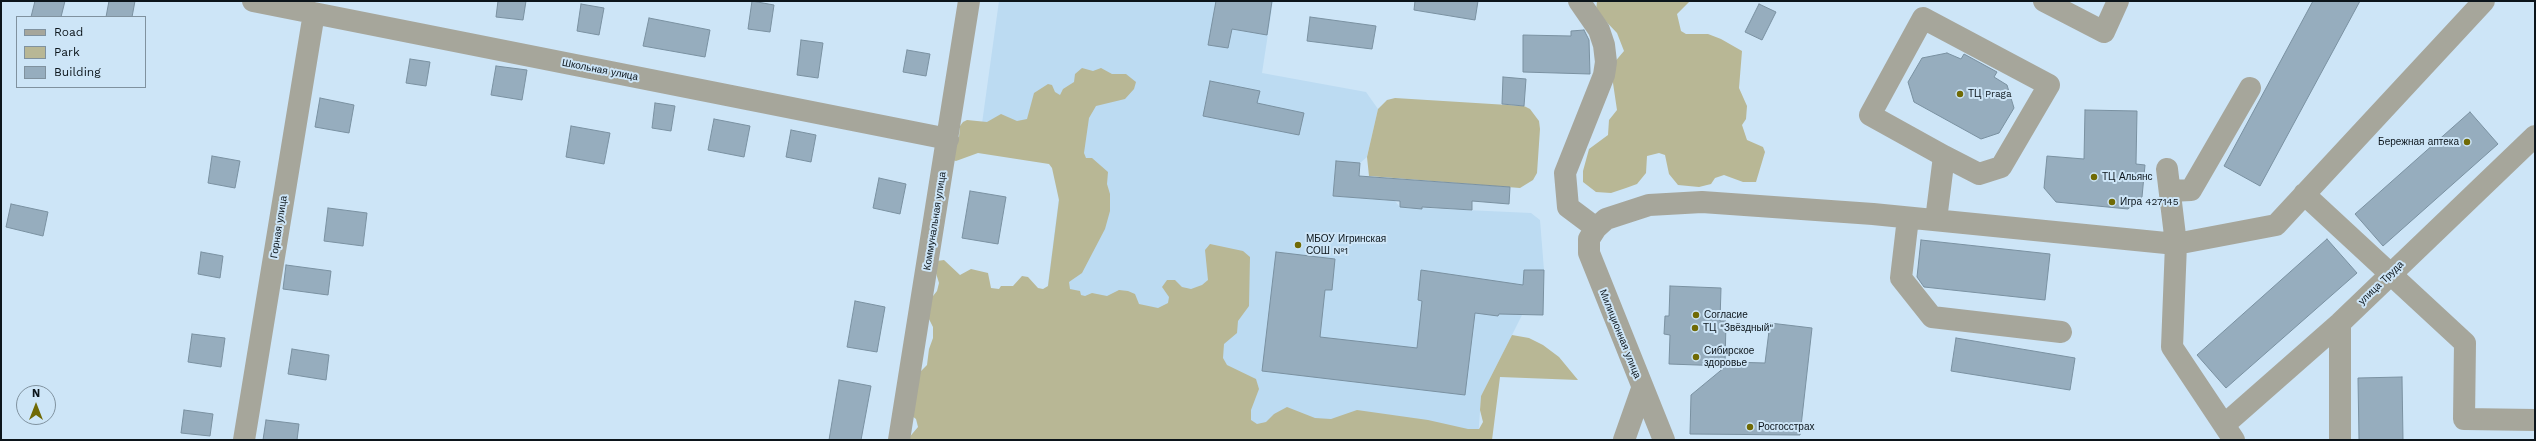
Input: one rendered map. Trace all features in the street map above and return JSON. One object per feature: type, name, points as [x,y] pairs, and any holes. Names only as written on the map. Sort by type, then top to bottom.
[{"type":"street","name":"Школьная улица","points":[[253,1],[948,139]]},
{"type":"street","name":"Коммунальная улица","points":[[899,440],[969,1]]},
{"type":"street","points":[[1579,1],[1599,30],[1604,45],[1606,62],[1604,75],[1565,173],[1568,207],[1596,228],[1606,219],[1649,205],[1702,202],[1936,220],[2176,244],[2276,225],[2484,1]]},
{"type":"street","points":[[2044,1],[2104,32],[2118,1]]},
{"type":"street","name":"Горная улица","points":[[244,440],[314,13]]},
{"type":"street","points":[[1923,18],[2049,85],[2001,167],[1979,174],[1944,156],[1870,116],[1923,18]]},
{"type":"street","points":[[2170,191],[2192,190],[2250,88]]},
{"type":"street","name":"улица Труда","points":[[2229,432],[2535,136]]},
{"type":"street","points":[[1936,220],[1944,156]]},
{"type":"street","points":[[2167,169],[2176,244],[2172,347],[2229,432]]},
{"type":"street","points":[[2304,194],[2465,343],[2464,419],[2535,420]]},
{"type":"street","points":[[1908,218],[1901,278],[1932,317],[2060,332]]},
{"type":"street","name":"Милиционная улица","points":[[1596,228],[1589,239],[1589,253],[1642,389],[1664,440]]},
{"type":"street","points":[[2340,323],[2340,440]]},
{"type":"street","points":[[1624,440],[1642,389]]},
{"type":"shaded area","name":"МБОУ Игринская СОШ №1","points":[[999,1],[1273,1],[1262,73],[1366,92],[1378,109],[1367,157],[1360,163],[1336,161],[1333,196],[1395,201],[1400,207],[1531,213],[1540,220],[1544,270],[1543,315],[1522,315],[1481,396],[1478,440],[1150,440],[1046,299],[1064,158],[979,145]]},
{"type":"green space","points":[[1597,1],[1690,1],[1677,14],[1681,31],[1686,34],[1708,34],[1721,39],[1742,51],[1739,88],[1747,106],[1746,119],[1742,125],[1747,140],[1763,147],[1765,152],[1756,182],[1743,182],[1724,175],[1715,178],[1711,184],[1699,187],[1678,185],[1669,174],[1665,155],[1659,153],[1647,156],[1646,173],[1637,184],[1611,193],[1596,192],[1583,182],[1583,171],[1589,149],[1608,135],[1609,120],[1617,110],[1613,83],[1613,64],[1624,51],[1617,33],[1596,11]]},
{"type":"green space","points":[[1082,68],[1093,71],[1101,68],[1112,74],[1126,74],[1136,82],[1134,89],[1125,99],[1096,106],[1089,118],[1084,153],[1086,158],[1092,158],[1108,172],[1107,184],[1110,194],[1110,211],[1105,229],[1082,273],[1069,282],[1070,289],[1080,291],[1081,295],[1085,296],[1092,293],[1107,296],[1119,290],[1128,291],[1135,294],[1139,304],[1158,308],[1168,303],[1169,297],[1162,287],[1167,280],[1175,280],[1182,287],[1191,289],[1202,285],[1208,280],[1205,250],[1210,244],[1243,251],[1250,257],[1249,306],[1238,321],[1237,333],[1224,344],[1223,358],[1227,365],[1256,379],[1259,389],[1251,410],[1251,420],[1257,424],[1266,422],[1274,414],[1287,407],[1315,418],[1331,419],[1357,410],[1428,420],[1468,429],[1479,429],[1483,422],[1480,410],[1481,396],[1512,335],[1529,338],[1543,345],[1559,357],[1578,380],[1500,377],[1492,440],[907,440],[918,427],[916,419],[912,416],[916,376],[927,365],[929,349],[933,338],[933,327],[927,315],[929,301],[937,291],[939,283],[935,270],[937,261],[944,260],[960,275],[971,269],[988,273],[991,288],[999,289],[1001,286],[1013,286],[1022,276],[1028,277],[1038,288],[1043,289],[1048,286],[1059,200],[1052,168],[1049,164],[978,153],[956,161],[952,160],[952,139],[959,137],[960,126],[967,120],[987,122],[1001,114],[1017,121],[1027,119],[1034,93],[1048,84],[1052,85],[1055,92],[1060,95],[1063,89],[1074,82],[1075,74]]},
{"type":"green space","points":[[1395,98],[1524,106],[1530,109],[1539,121],[1540,129],[1537,173],[1533,180],[1520,188],[1369,176],[1367,157],[1378,109],[1387,100]]},
{"type":"building","points":[[35,1],[65,1],[61,16],[31,16]]},
{"type":"building","points":[[109,1],[135,1],[132,16],[106,16]]},
{"type":"building","points":[[498,1],[526,1],[523,20],[496,17]]},
{"type":"building","points":[[752,1],[774,5],[770,32],[748,29]]},
{"type":"building","points":[[1216,1],[1272,1],[1267,35],[1232,29],[1228,48],[1208,45]]},
{"type":"building","points":[[1415,1],[1478,1],[1475,20],[1414,10]]},
{"type":"building","points":[[2313,1],[2360,1],[2260,186],[2224,166]]},
{"type":"building","points":[[581,4],[604,8],[599,35],[577,31]]},
{"type":"building","points":[[1759,4],[1776,12],[1762,40],[1745,32]]},
{"type":"building","points":[[1310,17],[1376,26],[1372,49],[1307,41]]},
{"type":"building","points":[[649,18],[710,30],[705,57],[643,46]]},
{"type":"building","points":[[1584,30],[1589,40],[1590,74],[1523,72],[1523,35],[1571,36],[1571,31]]},
{"type":"building","points":[[801,40],[823,43],[818,78],[797,75]]},
{"type":"building","points":[[907,50],[930,54],[926,76],[903,72]]},
{"type":"building","name":"ТЦ Praga","points":[[1947,53],[1961,59],[1964,54],[1997,72],[1994,77],[2007,85],[2014,108],[1999,133],[1981,139],[1914,102],[1908,82],[1922,58]]},
{"type":"building","points":[[410,59],[430,62],[426,86],[406,83]]},
{"type":"building","points":[[496,66],[527,70],[522,100],[491,95]]},
{"type":"building","points":[[1503,77],[1526,79],[1524,106],[1502,104]]},
{"type":"building","points":[[1210,81],[1260,91],[1257,103],[1304,113],[1299,135],[1203,116]]},
{"type":"building","points":[[320,98],[354,105],[349,133],[315,127]]},
{"type":"building","points":[[655,103],[675,106],[671,131],[652,128]]},
{"type":"building","name":"ТЦ Альянс","points":[[2085,110],[2137,111],[2136,164],[2145,165],[2142,197],[2128,209],[2056,202],[2044,188],[2047,156],[2084,159]]},
{"type":"building","points":[[2470,112],[2498,144],[2383,246],[2355,214]]},
{"type":"building","points":[[714,119],[750,126],[744,157],[708,150]]},
{"type":"building","points":[[571,126],[610,133],[604,164],[566,157]]},
{"type":"building","points":[[791,130],[816,135],[811,162],[786,157]]},
{"type":"building","points":[[212,156],[240,161],[235,188],[208,183]]},
{"type":"building","points":[[1336,161],[1360,163],[1359,176],[1510,187],[1509,204],[1472,201],[1472,210],[1422,207],[1422,209],[1400,207],[1400,201],[1333,196]]},
{"type":"building","points":[[879,178],[906,184],[900,214],[873,208]]},
{"type":"building","points":[[970,191],[1006,197],[998,244],[962,238]]},
{"type":"building","points":[[11,204],[48,212],[43,236],[6,227]]},
{"type":"building","points":[[328,208],[367,213],[363,246],[324,241]]},
{"type":"building","points":[[2327,239],[2357,273],[2226,388],[2197,355]]},
{"type":"building","points":[[1921,240],[2050,254],[2045,300],[1924,287],[1917,277]]},
{"type":"building","points":[[201,252],[223,256],[220,278],[198,274]]},
{"type":"building","points":[[1276,252],[1335,259],[1332,290],[1325,290],[1320,337],[1417,348],[1422,301],[1418,300],[1421,270],[1523,285],[1524,270],[1544,270],[1543,315],[1499,314],[1498,316],[1475,313],[1465,395],[1262,371]]},
{"type":"building","points":[[286,265],[331,271],[328,295],[283,289]]},
{"type":"building","name":"ТЦ \"Звёздный\"","points":[[1670,286],[1721,288],[1720,321],[1726,321],[1725,366],[1669,364],[1670,335],[1664,334],[1665,316],[1669,316]]},
{"type":"building","points":[[855,301],[885,307],[877,352],[847,347]]},
{"type":"building","points":[[1770,323],[1812,328],[1800,435],[1690,434],[1691,395],[1731,362],[1765,363]]},
{"type":"building","points":[[192,334],[225,338],[221,367],[188,362]]},
{"type":"building","points":[[1956,338],[2075,358],[2070,390],[1951,371]]},
{"type":"building","points":[[292,349],[329,355],[326,380],[288,374]]},
{"type":"building","points":[[2402,377],[2403,440],[2359,440],[2358,378]]},
{"type":"building","points":[[839,380],[871,386],[861,440],[829,440]]},
{"type":"building","points":[[184,410],[213,414],[210,436],[181,433]]},
{"type":"building","points":[[266,420],[299,424],[297,440],[263,440]]},
{"type":"place","name":"ТЦ Praga","points":[[1960,94]]},
{"type":"place","name":"Бережная аптека","points":[[2467,142]]},
{"type":"place","name":"ТЦ Альянс","points":[[2094,177]]},
{"type":"place","name":"Игра 427145","points":[[2112,202]]},
{"type":"place","name":"МБОУ Игринская СОШ №1","points":[[1298,245]]},
{"type":"place","name":"Согласие","points":[[1696,315]]},
{"type":"place","name":"ТЦ \"Звёздный\"","points":[[1695,328]]},
{"type":"place","name":"Сибирское здоровье","points":[[1696,357]]},
{"type":"place","name":"Росгосстрах","points":[[1750,427]]}]
